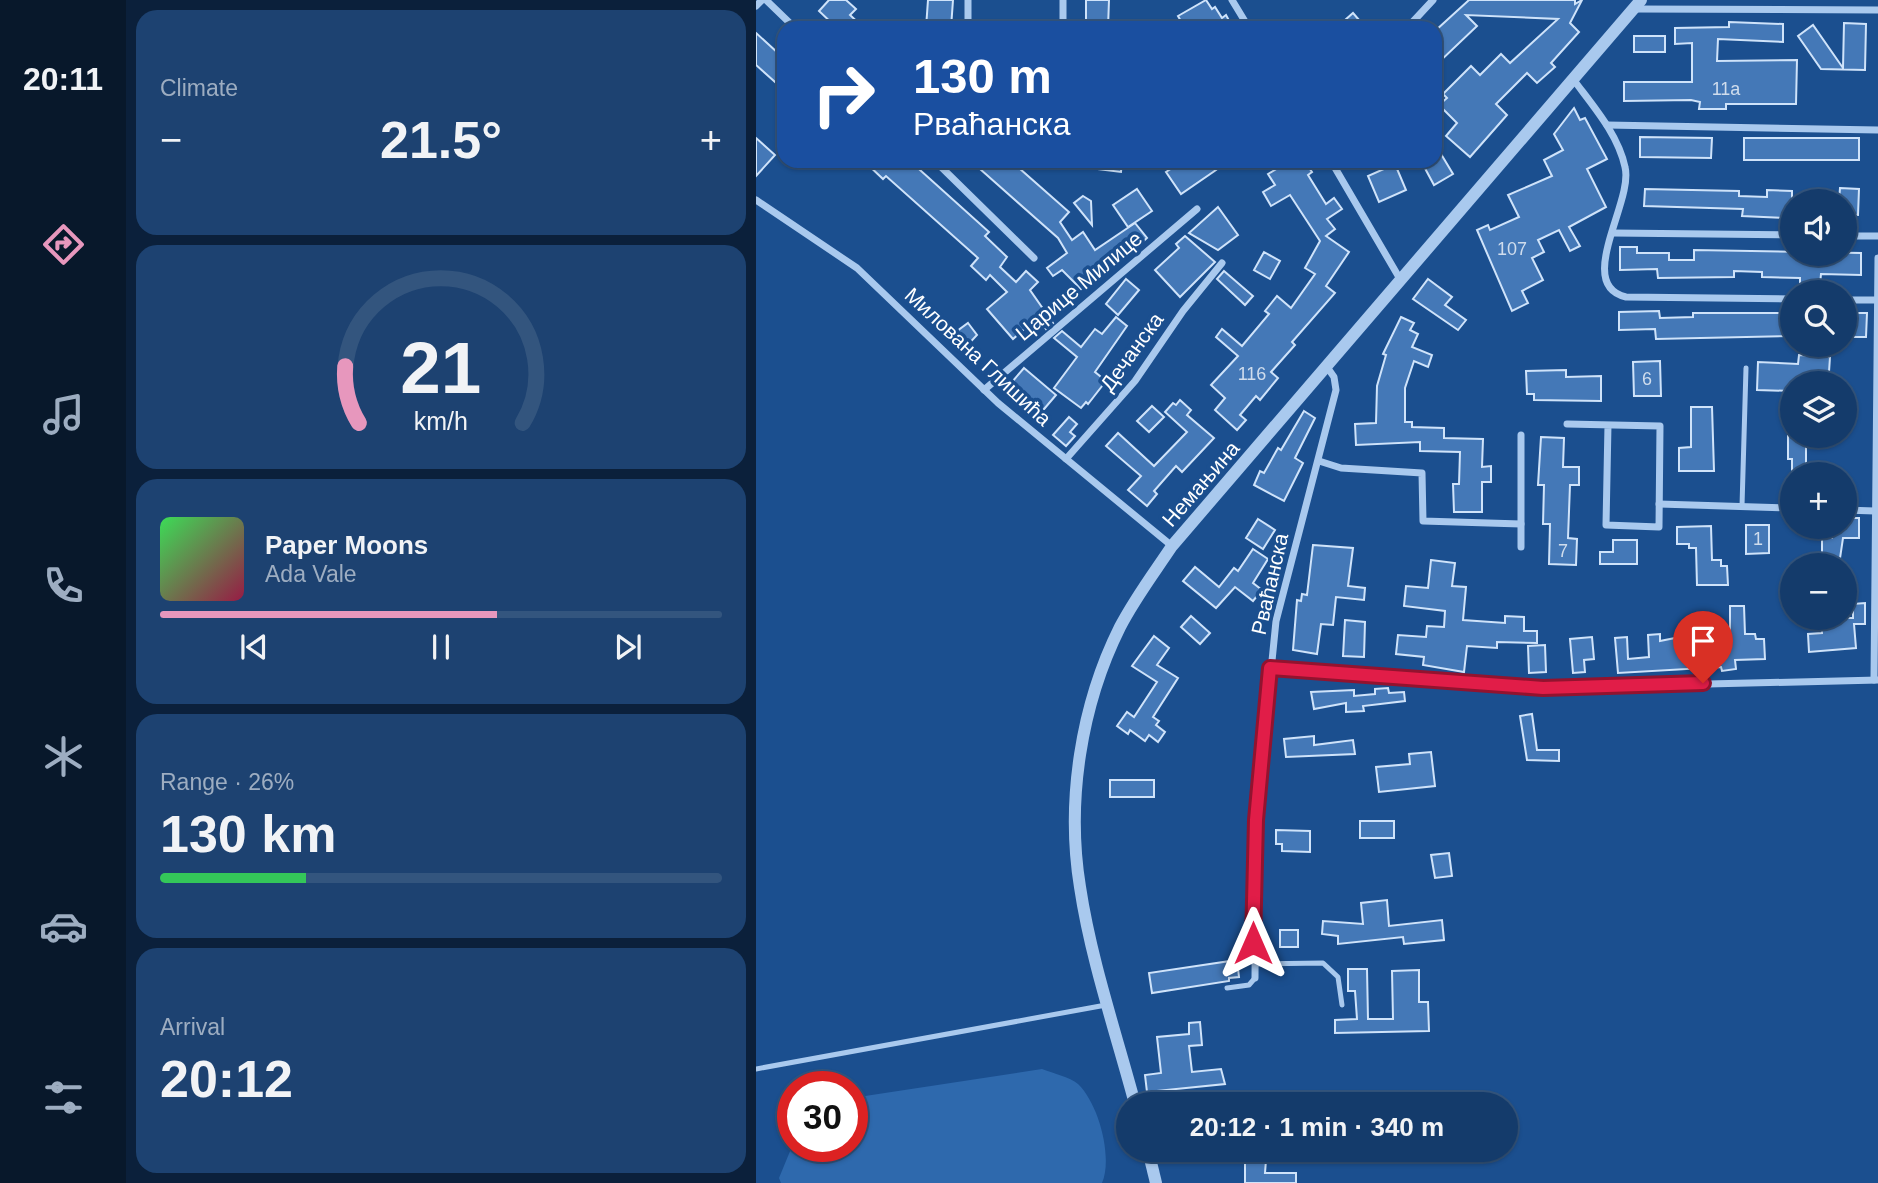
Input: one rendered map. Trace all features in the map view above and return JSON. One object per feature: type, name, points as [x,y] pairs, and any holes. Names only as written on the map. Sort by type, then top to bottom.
[{"type":"street","points":[[756,6],[764,0],[787,21]]},
{"type":"street","points":[[968,0],[968,21]]},
{"type":"street","points":[[1063,0],[1063,21]]},
{"type":"street","points":[[1232,0],[1246,21]]},
{"type":"street","points":[[1414,21],[1433,0]]},
{"type":"street","points":[[1637,4],[1878,10]]},
{"type":"street","name":"Немањина","points":[[1132,1092],[1087,926],[1078,878],[1076,812],[1079,773],[1092,701],[1111,646],[1140,593],[1172,547],[1637,4]]},
{"type":"street","points":[[1573,79],[1607,125],[1618,147],[1627,177],[1604,275],[1611,290],[1618,295],[1780,299]]},
{"type":"street","points":[[1607,125],[1878,130]]},
{"type":"street","points":[[942,168],[1034,258]]},
{"type":"street","points":[[1335,168],[1400,279]]},
{"type":"street","name":"Милована Глишића","points":[[756,200],[857,268],[984,390],[1172,547]]},
{"type":"street","name":"Царице Милице","points":[[984,390],[1197,209]]},
{"type":"street","points":[[1613,233],[1780,235]]},
{"type":"street","points":[[1857,236],[1878,236]]},
{"type":"street","points":[[1876,680],[1878,258]]},
{"type":"street","name":"Дечанска","points":[[1066,459],[1135,381],[1184,311],[1222,263]]},
{"type":"street","points":[[1857,300],[1877,300]]},
{"type":"street","name":"Рваћанска","points":[[1327,368],[1334,377],[1336,390],[1276,621],[1270,668],[1543,688],[1876,680]]},
{"type":"street","points":[[1567,424],[1660,426],[1658,527],[1606,525],[1608,425]]},
{"type":"street","points":[[1521,435],[1521,547]]},
{"type":"street","points":[[1319,461],[1341,468],[1422,473],[1423,521],[1521,524]]},
{"type":"street","points":[[1659,504],[1780,508]]},
{"type":"street","points":[[1857,510],[1876,511]]},
{"type":"street","points":[[1255,978],[1256,820],[1270,668]]},
{"type":"street","points":[[1150,1162],[1156,1183]]},
{"type":"lane","points":[[1742,506],[1746,368]]},
{"type":"lane","points":[[1254,964],[1323,963],[1338,977],[1342,1005]]},
{"type":"lane","points":[[1227,988],[1249,985],[1255,978]]},
{"type":"lane","points":[[756,1069],[1109,1005]]},
{"type":"shaded area","points":[[1042,1069],[1066,1077],[1086,1093],[1098,1118],[1106,1160],[1102,1183],[781,1183],[779,1178],[786,1162],[868,1162],[868,1096]]},
{"type":"building","points":[[829,0],[846,0],[856,9],[850,15],[856,21],[830,21],[819,11]]},
{"type":"building","points":[[928,0],[953,0],[952,21],[926,21]]},
{"type":"building","points":[[1086,0],[1109,0],[1108,21],[1086,21]]},
{"type":"building","points":[[1206,0],[1212,9],[1215,7],[1222,18],[1226,15],[1229,21],[1181,21],[1178,16]]},
{"type":"building","points":[[1469,0],[1575,0],[1575,4],[1582,0],[1570,23],[1579,32],[1551,63],[1555,67],[1537,83],[1527,73],[1496,104],[1507,115],[1470,157],[1446,136],[1457,123],[1442,108],[1442,102],[1447,98],[1443,94],[1471,66],[1480,75],[1501,54],[1510,63],[1558,19],[1466,15],[1477,26],[1442,59],[1442,25]]},
{"type":"building","points":[[1353,13],[1360,21],[1344,21]]},
{"type":"building","points":[[1729,22],[1783,24],[1783,42],[1718,39],[1717,61],[1797,60],[1796,104],[1726,104],[1726,109],[1699,109],[1700,102],[1691,100],[1624,101],[1624,82],[1692,82],[1692,43],[1675,44],[1675,28],[1729,27]]},
{"type":"building","points":[[1844,23],[1866,24],[1865,70],[1821,69],[1798,36],[1813,25],[1843,68]]},
{"type":"building","points":[[756,33],[777,52],[777,84],[756,65]]},
{"type":"building","points":[[1634,36],[1665,36],[1665,52],[1634,52]]},
{"type":"building","points":[[1574,108],[1580,120],[1585,118],[1607,159],[1587,169],[1606,207],[1569,227],[1580,246],[1570,251],[1559,230],[1538,240],[1544,252],[1532,258],[1543,280],[1522,291],[1528,303],[1512,311],[1477,230],[1488,225],[1490,230],[1519,217],[1508,195],[1552,176],[1544,160],[1563,150],[1554,134]]},
{"type":"building","points":[[1640,137],[1712,138],[1711,158],[1640,157]]},
{"type":"building","points":[[756,138],[775,155],[756,176]]},
{"type":"building","points":[[1744,138],[1859,138],[1859,160],[1744,160]]},
{"type":"building","points":[[1442,156],[1453,174],[1434,185],[1425,168],[1442,168]]},
{"type":"building","points":[[871,168],[918,168],[989,232],[985,236],[1007,257],[1000,267],[1016,282],[1026,271],[1038,282],[1030,290],[1053,323],[1046,329],[1037,318],[1013,339],[987,309],[1007,292],[990,275],[986,280],[971,266],[978,258],[886,176],[883,179]]},
{"type":"building","points":[[979,168],[1019,168],[1069,212],[1060,222],[1072,240],[1083,232],[1095,250],[1135,223],[1147,238],[1137,247],[1132,242],[1112,256],[1118,263],[1106,272],[1103,268],[1081,289],[1062,270],[1053,276],[1047,268],[1067,253],[1058,238]]},
{"type":"building","points":[[1090,168],[1121,168],[1121,172]]},
{"type":"building","points":[[1172,168],[1216,170],[1181,194],[1166,172]]},
{"type":"building","points":[[1278,168],[1309,168],[1312,172],[1308,175],[1326,204],[1334,198],[1342,209],[1327,219],[1335,229],[1326,236],[1349,252],[1326,286],[1335,293],[1292,342],[1295,345],[1271,372],[1278,378],[1260,400],[1256,396],[1240,415],[1246,420],[1237,430],[1215,410],[1225,398],[1211,385],[1238,356],[1216,337],[1222,329],[1242,346],[1269,314],[1265,311],[1277,296],[1291,308],[1315,274],[1305,268],[1320,241],[1290,195],[1271,206],[1263,192],[1275,185],[1268,174]]},
{"type":"building","points":[[1386,168],[1397,168],[1406,190],[1379,202],[1368,176]]},
{"type":"building","points":[[1840,188],[1859,189],[1858,215],[1857,189]]},
{"type":"building","points":[[1137,189],[1152,211],[1128,227],[1113,205]]},
{"type":"building","points":[[1645,189],[1739,191],[1739,196],[1767,197],[1767,190],[1780,191],[1780,218],[1742,216],[1743,209],[1644,206]]},
{"type":"building","points":[[1083,196],[1091,201],[1092,225],[1074,203]]},
{"type":"building","points":[[1218,207],[1238,235],[1218,250],[1189,233]]},
{"type":"building","points":[[1185,236],[1215,262],[1180,297],[1155,270],[1179,248],[1176,244]]},
{"type":"building","points":[[1620,247],[1637,247],[1637,253],[1669,253],[1669,260],[1694,260],[1694,250],[1780,252],[1780,266],[1857,266],[1857,253],[1861,253],[1861,275],[1821,274],[1820,280],[1762,277],[1762,272],[1734,271],[1734,277],[1658,278],[1657,269],[1620,270]]},
{"type":"building","points":[[1264,252],[1280,261],[1270,279],[1254,270]]},
{"type":"building","points":[[1224,271],[1253,296],[1245,305],[1217,279]]},
{"type":"building","points":[[1126,279],[1139,290],[1118,315],[1106,304]]},
{"type":"building","points":[[1428,279],[1452,297],[1445,305],[1466,320],[1458,330],[1413,299]]},
{"type":"building","points":[[1659,311],[1660,318],[1693,317],[1693,313],[1780,313],[1780,336],[1656,339],[1655,329],[1619,330],[1619,312]]},
{"type":"building","points":[[1857,313],[1867,313],[1866,337],[1857,337]]},
{"type":"building","points":[[1116,317],[1127,326],[1095,372],[1106,381],[1088,404],[1086,402],[1081,408],[1054,388],[1077,357],[1054,338],[1062,331],[1081,347],[1095,329],[1102,334]]},
{"type":"building","points":[[1401,317],[1414,323],[1410,330],[1418,334],[1412,347],[1432,355],[1428,367],[1414,361],[1405,388],[1405,422],[1412,422],[1412,427],[1444,428],[1444,438],[1483,439],[1482,467],[1491,466],[1491,482],[1482,482],[1482,512],[1454,512],[1453,484],[1459,484],[1460,452],[1420,451],[1420,442],[1356,445],[1355,424],[1376,423],[1377,386],[1386,355],[1383,354]]},
{"type":"building","points":[[968,323],[977,335],[964,349],[953,334]]},
{"type":"building","points":[[1799,357],[1830,357],[1829,371],[1780,371],[1780,391],[1757,390],[1758,362],[1798,364]]},
{"type":"building","points":[[1660,361],[1661,396],[1634,396],[1633,362]]},
{"type":"building","points":[[1024,368],[1056,395],[1039,415],[1029,406],[1033,401],[1012,382]]},
{"type":"building","points":[[1566,370],[1566,377],[1601,376],[1601,401],[1534,400],[1534,394],[1527,394],[1526,371]]},
{"type":"building","points":[[1180,400],[1191,410],[1187,415],[1214,438],[1182,472],[1176,466],[1154,491],[1157,494],[1147,506],[1128,490],[1141,476],[1106,446],[1118,433],[1154,466],[1187,432],[1165,412]]},
{"type":"building","points":[[1152,406],[1164,417],[1149,432],[1137,421]]},
{"type":"building","points":[[1691,407],[1712,407],[1714,471],[1679,471],[1679,448],[1691,447]]},
{"type":"building","points":[[1304,411],[1315,418],[1295,458],[1303,463],[1284,501],[1254,485],[1260,471],[1264,473],[1278,448],[1281,450]]},
{"type":"building","points":[[1069,417],[1077,424],[1070,432],[1075,436],[1066,446],[1053,435]]},
{"type":"building","points":[[1541,437],[1564,438],[1563,467],[1579,467],[1579,485],[1570,485],[1568,538],[1577,539],[1576,565],[1549,564],[1550,524],[1543,524],[1544,485],[1538,485]]},
{"type":"building","points":[[1788,448],[1806,448],[1806,462],[1792,462],[1792,459],[1788,459]]},
{"type":"building","points":[[1857,518],[1859,518],[1857,538]]},
{"type":"building","points":[[1258,519],[1275,530],[1263,549],[1246,538]]},
{"type":"building","points":[[1746,525],[1769,525],[1769,553],[1746,554]]},
{"type":"building","points":[[1711,526],[1712,560],[1721,560],[1721,566],[1727,566],[1728,585],[1697,585],[1696,548],[1689,548],[1689,544],[1677,544],[1677,527]]},
{"type":"building","points":[[1822,539],[1843,539],[1841,553],[1822,553]]},
{"type":"building","points":[[1613,540],[1637,540],[1637,564],[1600,564],[1600,552],[1613,552]]},
{"type":"building","points":[[1313,545],[1353,548],[1348,586],[1365,588],[1364,600],[1336,597],[1333,625],[1321,624],[1317,654],[1293,650],[1297,600],[1301,601],[1302,594],[1307,595]]},
{"type":"building","points":[[1253,549],[1268,559],[1253,583],[1262,590],[1253,601],[1235,587],[1216,608],[1183,581],[1195,567],[1219,587],[1234,568],[1238,571]]},
{"type":"building","points":[[1431,560],[1455,563],[1452,586],[1466,587],[1463,620],[1505,623],[1505,616],[1524,617],[1524,631],[1537,631],[1537,643],[1497,642],[1497,648],[1467,646],[1464,672],[1423,665],[1424,657],[1396,654],[1398,635],[1426,637],[1427,626],[1444,627],[1445,611],[1404,606],[1406,586],[1428,588]]},
{"type":"building","points":[[1865,603],[1865,624],[1857,624],[1857,604]]},
{"type":"building","points":[[1730,606],[1744,606],[1745,634],[1755,634],[1756,639],[1764,639],[1765,659],[1735,660],[1736,669],[1722,671],[1721,667],[1618,673],[1615,638],[1627,637],[1628,659],[1649,657],[1648,635],[1660,634],[1660,641],[1685,636],[1689,658],[1720,656],[1718,646],[1730,644]]},
{"type":"building","points":[[1191,616],[1210,633],[1200,644],[1181,627]]},
{"type":"building","points":[[1345,620],[1365,622],[1364,657],[1343,656]]},
{"type":"building","points":[[1822,630],[1854,630],[1856,648],[1809,652],[1808,634],[1822,633]]},
{"type":"building","points":[[1154,636],[1169,648],[1157,665],[1178,678],[1153,717],[1159,721],[1156,725],[1165,732],[1158,742],[1149,735],[1145,741],[1130,730],[1128,734],[1117,726],[1127,712],[1134,717],[1157,682],[1132,666]]},
{"type":"building","points":[[1592,637],[1594,659],[1584,660],[1585,672],[1573,673],[1570,639]]},
{"type":"building","points":[[1545,645],[1546,672],[1529,673],[1528,646]]},
{"type":"building","points":[[1388,688],[1389,693],[1404,692],[1405,701],[1363,706],[1364,711],[1346,712],[1346,703],[1314,709],[1311,692],[1354,690],[1354,696],[1375,694],[1375,689]]},
{"type":"building","points":[[1532,714],[1537,750],[1559,750],[1559,761],[1527,760],[1520,716]]},
{"type":"building","points":[[1314,736],[1314,745],[1353,740],[1355,754],[1286,757],[1284,739]]},
{"type":"building","points":[[1431,752],[1435,786],[1379,792],[1376,767],[1410,764],[1409,754]]},
{"type":"building","points":[[1110,780],[1154,780],[1154,797],[1110,797]]},
{"type":"building","points":[[1360,821],[1394,821],[1394,838],[1360,838]]},
{"type":"building","points":[[1276,830],[1310,831],[1310,852],[1282,851],[1282,844],[1276,844]]},
{"type":"building","points":[[1449,853],[1452,876],[1435,878],[1431,855]]},
{"type":"building","points":[[1387,900],[1389,926],[1442,920],[1444,940],[1404,944],[1403,937],[1338,944],[1338,936],[1322,934],[1323,921],[1363,924],[1361,903]]},
{"type":"building","points":[[1280,930],[1298,930],[1298,947],[1280,947]]},
{"type":"building","points":[[1237,960],[1239,977],[1229,978],[1229,981],[1152,993],[1149,973]]},
{"type":"building","points":[[1348,969],[1367,969],[1368,1019],[1393,1019],[1392,971],[1419,970],[1419,1002],[1428,1002],[1429,1031],[1335,1033],[1335,1020],[1357,1019],[1355,991],[1348,991]]},
{"type":"building","points":[[1200,1022],[1202,1045],[1189,1046],[1192,1072],[1221,1069],[1225,1084],[1147,1092],[1145,1075],[1161,1073],[1157,1037],[1189,1034],[1189,1023]]},
{"type":"building","points":[[1245,1162],[1266,1162],[1265,1173],[1296,1173],[1296,1183],[1245,1183]]},
{"type":"route","points":[[1253,943],[1256,820],[1270,668],[1373,673],[1543,688],[1703,683]]}]
